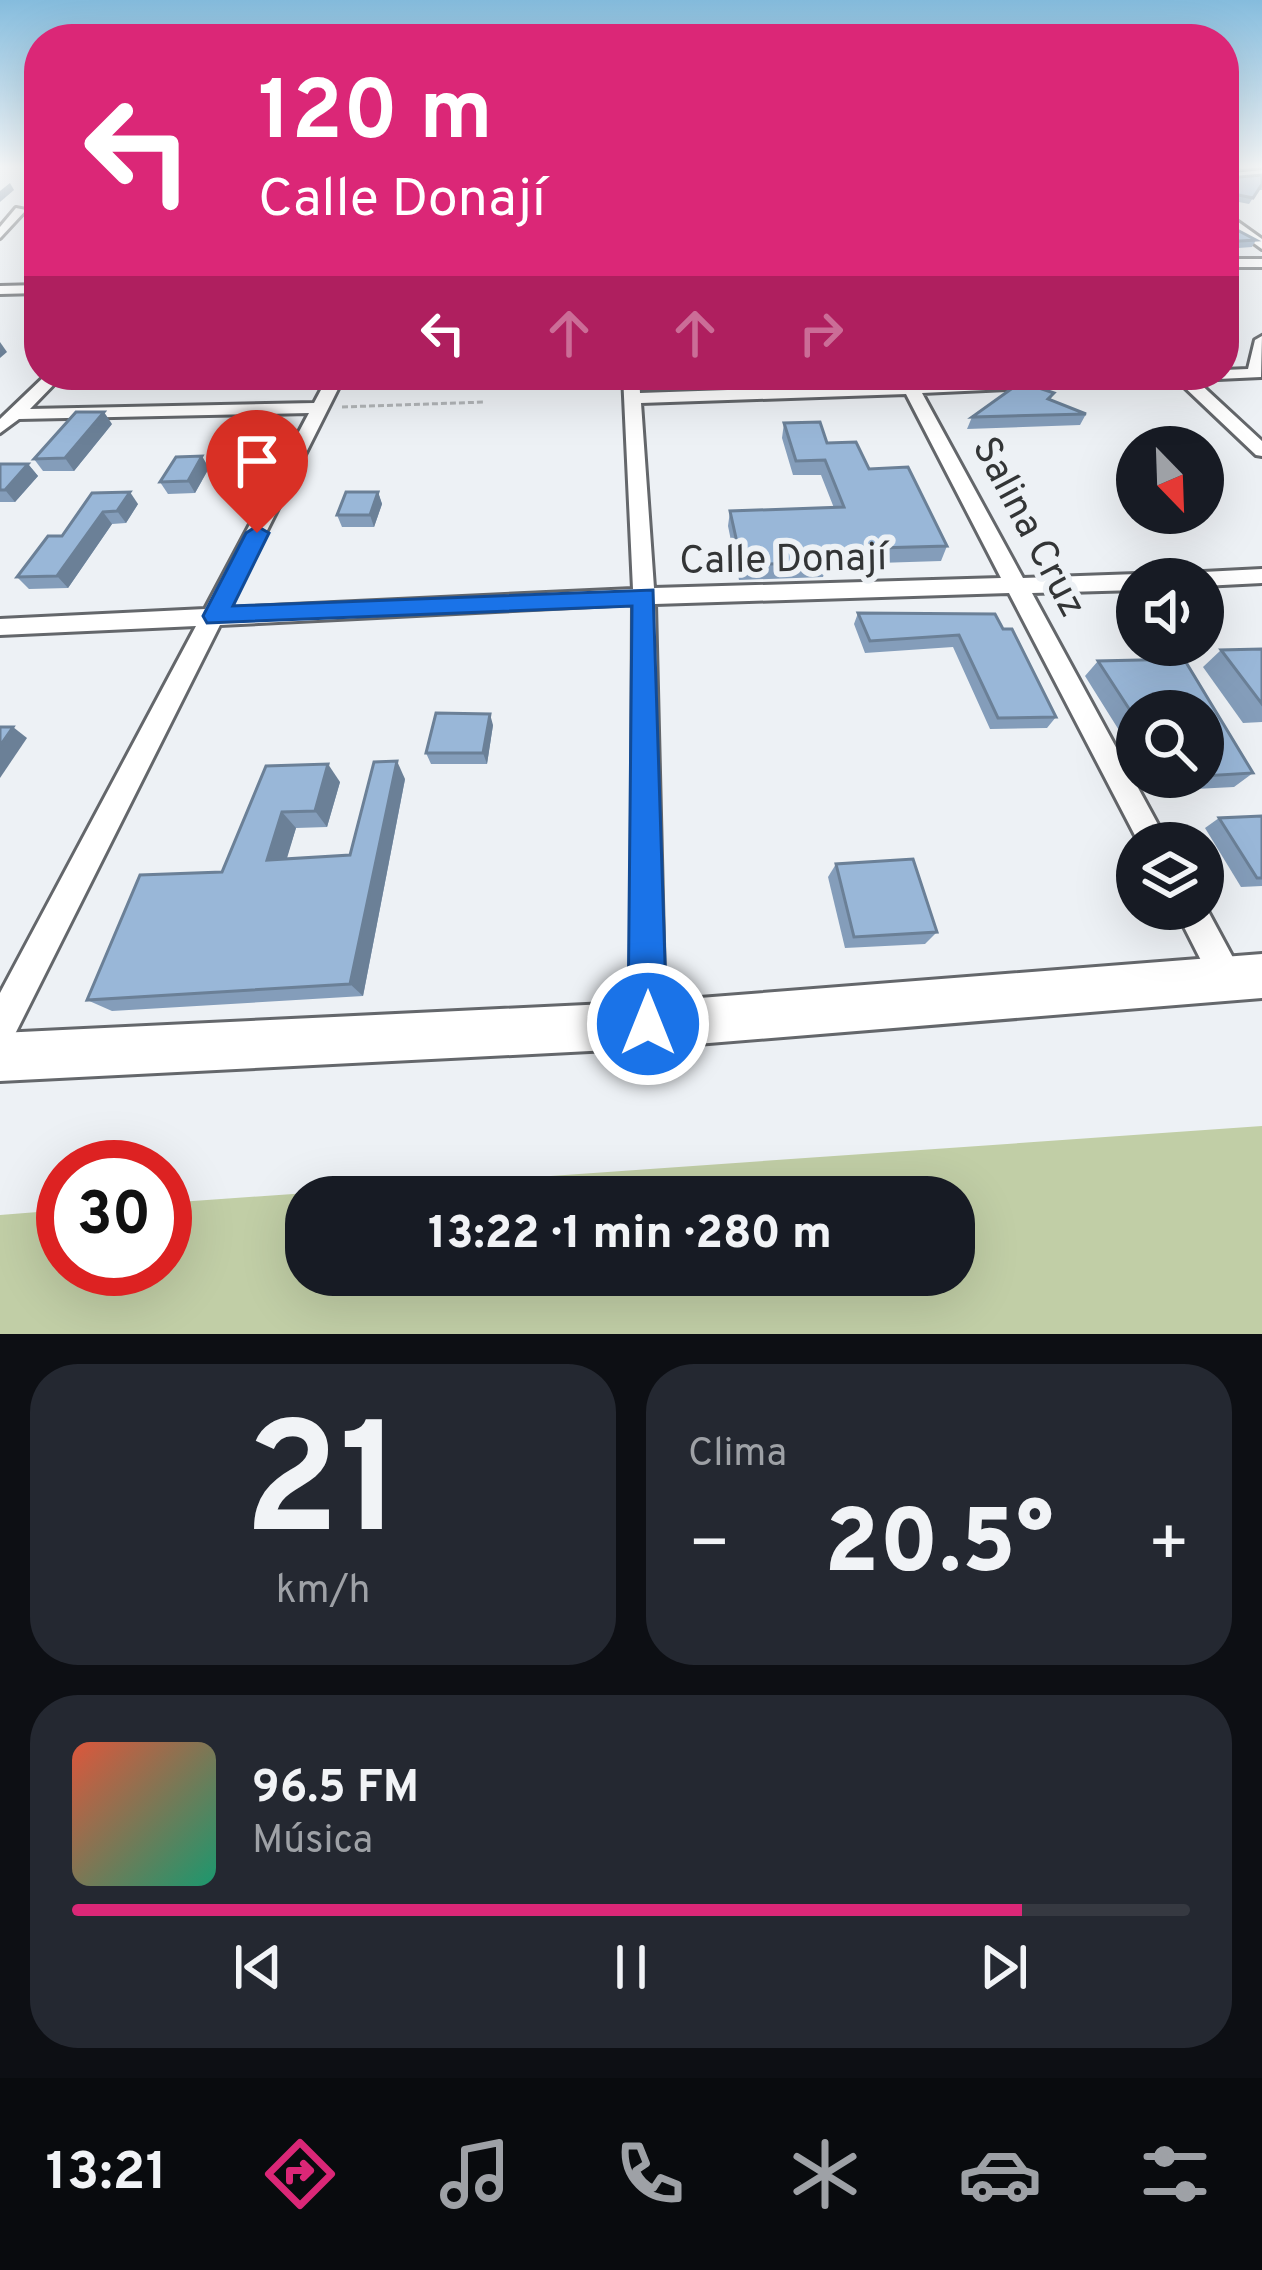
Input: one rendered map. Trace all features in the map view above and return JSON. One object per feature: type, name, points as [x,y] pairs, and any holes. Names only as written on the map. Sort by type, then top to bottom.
[{"type":"main road","points":[[0,1057],[648,1024],[1245,977]]},
{"type":"street","points":[[1239,375],[1255,374],[1262,340]]},
{"type":"street","points":[[0,428],[39,390]]},
{"type":"street","points":[[0,1028],[329,390]]},
{"type":"street","points":[[632,390],[644,596],[648,1024]]},
{"type":"street","points":[[681,390],[768,397],[825,390]]},
{"type":"street","name":"Salina Cruz","points":[[912,390],[1143,822]]},
{"type":"street","points":[[1198,390],[1262,451]]},
{"type":"street","points":[[14,414],[320,408]]},
{"type":"street","points":[[1224,578],[1262,576]]},
{"type":"street","name":"Calle Donají","points":[[0,627],[644,596],[1116,583]]},
{"type":"street","points":[[1207,930],[1245,977]]},
{"type":"path","points":[[320,408],[485,402]]},
{"type":"green space","points":[[1262,1126],[1262,1334],[0,1334],[0,1215],[36,1212],[36,1296],[192,1296],[192,1201],[285,1195],[285,1296],[975,1296],[975,1176],[550,1176]]},
{"type":"building","points":[[1010,390],[1045,390],[1054,393],[1048,399],[1086,414],[972,417]]},
{"type":"building","points":[[76,412],[104,412],[65,458],[34,459]]},
{"type":"building","points":[[233,422],[256,422],[243,441],[220,441]]},
{"type":"building","points":[[820,422],[827,443],[856,442],[869,469],[908,467],[947,546],[878,548],[881,554],[825,556],[827,562],[742,565],[730,511],[844,507],[825,460],[796,461],[784,423]]},
{"type":"building","points":[[202,456],[188,481],[160,482],[176,457]]},
{"type":"building","points":[[0,464],[28,464],[0,490]]},
{"type":"building","points":[[130,492],[117,511],[103,512],[57,576],[17,577],[48,536],[62,536],[92,493]]},
{"type":"building","points":[[346,492],[378,492],[370,515],[337,515]]},
{"type":"building","points":[[858,613],[995,614],[1003,629],[1012,629],[1056,717],[998,718],[959,635],[870,641]]},
{"type":"building","points":[[1262,649],[1262,704],[1224,654],[1224,650]]},
{"type":"building","points":[[1098,661],[1116,661],[1116,666],[1188,666],[1203,690],[1117,690]]},
{"type":"building","points":[[436,713],[490,714],[483,753],[426,753]]},
{"type":"building","points":[[1224,725],[1253,773],[1224,775]]},
{"type":"building","points":[[0,727],[13,727],[0,746]]},
{"type":"building","points":[[397,761],[350,984],[87,1000],[140,875],[222,872],[266,766],[328,764],[315,811],[282,812],[267,860],[350,855],[374,762]]},
{"type":"building","points":[[1262,816],[1262,878],[1257,878],[1219,818]]},
{"type":"building","points":[[913,859],[937,932],[854,937],[836,864]]},
{"type":"route","points":[[257,533],[216,616],[644,596],[648,1024]]}]
